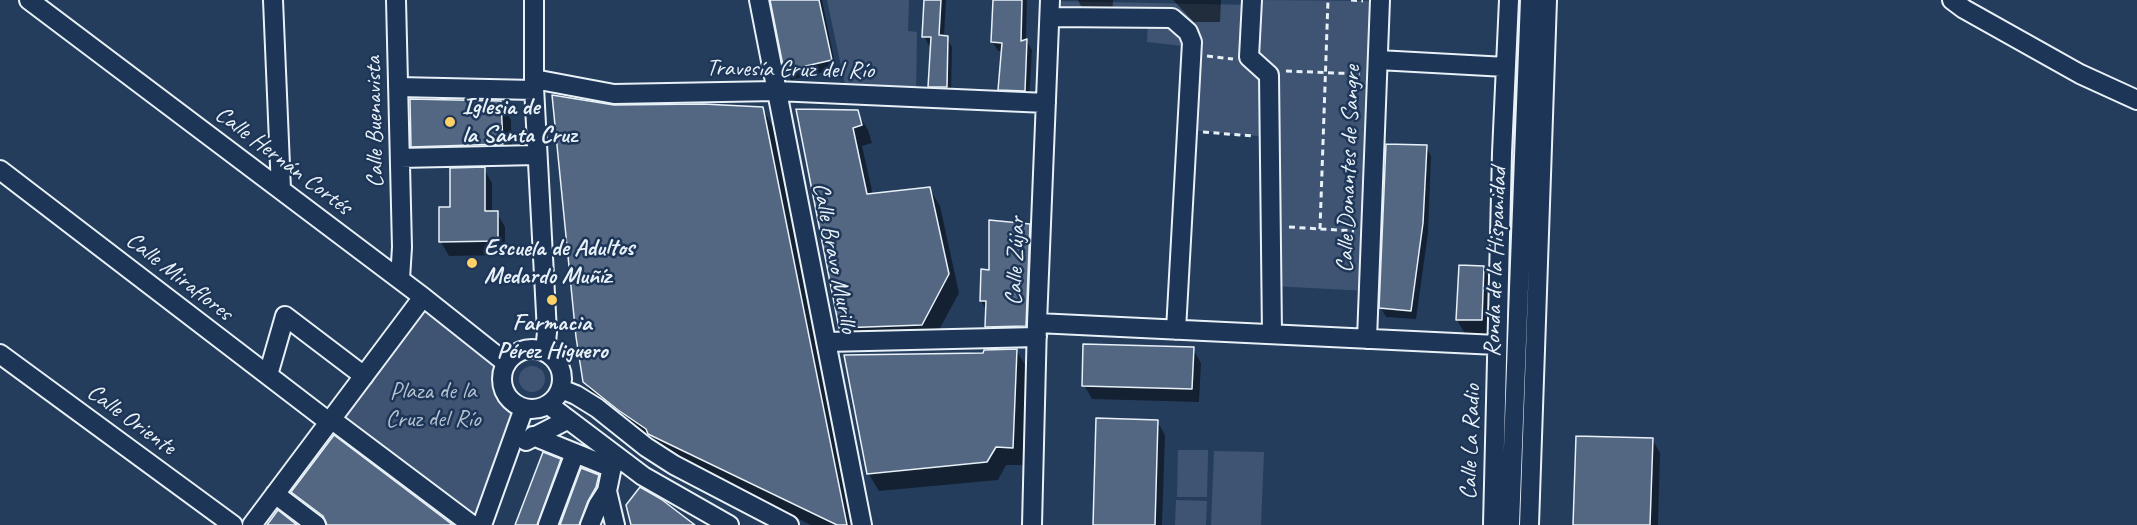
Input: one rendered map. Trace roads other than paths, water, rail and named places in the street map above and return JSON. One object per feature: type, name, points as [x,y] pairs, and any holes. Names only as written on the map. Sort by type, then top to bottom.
[{"type":"street","name":"Calle Hernán Cortés","points":[[29,0],[400,279],[506,363]]},
{"type":"street","points":[[273,0],[281,189]]},
{"type":"street","name":"Calle Buenavista","points":[[396,0],[402,247],[400,279]]},
{"type":"street","points":[[534,0],[534,84],[547,332],[545,352]]},
{"type":"street","name":"Calle Bravo Murillo","points":[[759,0],[862,525]]},
{"type":"street","points":[[1252,0],[1249,57],[1269,75],[1272,334]]},
{"type":"street","name":"Calle La Radio","points":[[1493,525],[1509,0]]},
{"type":"street","name":"Ronda de la Hispanidad","points":[[1510,525],[1530,0]]},
{"type":"street","name":"Ronda de la Hispanidad","points":[[1529,525],[1547,0]]},
{"type":"street","points":[[1952,0],[2080,74],[2137,100]]},
{"type":"street","name":"Calle Donantes de Sangre","points":[[1367,339],[1380,1]]},
{"type":"street","points":[[1050,8],[1172,18],[1188,32],[1192,42],[1176,330]]},
{"type":"street","name":"Calle Zújar","points":[[1032,525],[1050,8]]},
{"type":"street","points":[[1377,67],[1506,67]]},
{"type":"street","name":"Travesía Cruz del Río","points":[[398,87],[534,84],[614,94],[776,90],[1046,103]]},
{"type":"street","points":[[400,158],[537,155]]},
{"type":"street","name":"Calle Miraflores","points":[[0,170],[330,421]]},
{"type":"street","points":[[252,525],[423,297]]},
{"type":"street","points":[[268,375],[285,316],[364,376]]},
{"type":"street","points":[[826,342],[1037,330],[1176,330],[1497,345]]},
{"type":"street","points":[[531,349],[545,352],[557,361],[561,370],[563,379],[561,389],[549,405],[540,409],[524,408],[511,401],[505,393],[502,373],[506,363],[521,351],[531,349]]},
{"type":"street","name":"Calle Oriente","points":[[0,354],[233,525]]},
{"type":"street","points":[[561,389],[576,394],[597,408],[646,447],[674,465],[789,525]]},
{"type":"street","points":[[549,405],[613,462]]},
{"type":"street","points":[[482,525],[524,408]]},
{"type":"street","points":[[507,459],[523,442],[567,420]]},
{"type":"street","points":[[330,421],[472,525]]},
{"type":"street","points":[[533,436],[575,453],[613,462],[643,476],[729,525]]},
{"type":"street","points":[[548,525],[575,453]]},
{"type":"street","points":[[590,525],[598,504],[607,491],[613,462]]},
{"type":"street","points":[[607,491],[615,525]]},
{"type":"street","points":[[275,494],[316,525]]},
{"type":"place","name":"Iglesia de la Santa Cruz","points":[[450,122]]},
{"type":"place","name":"Escuela de Adultos Medardo Muñíz","points":[[472,263]]},
{"type":"place","name":"Farmacia Pérez Higuero","points":[[552,300]]},
{"type":"park label","name":"Plaza de la Cruz del Río","points":[[433,406]]}]
